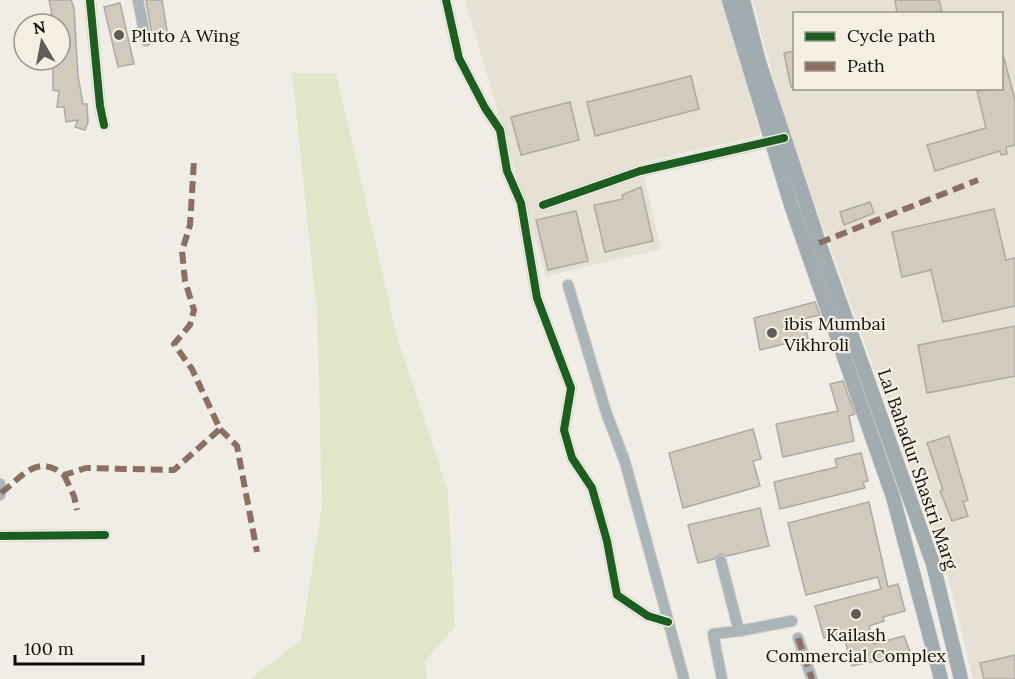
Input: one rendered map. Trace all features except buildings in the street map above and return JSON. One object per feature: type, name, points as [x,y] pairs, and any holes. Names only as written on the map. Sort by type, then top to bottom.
[{"type":"main road","name":"Lal Bahadur Shastri Marg","points":[[729,0],[778,140],[840,301],[927,547],[962,679]]},
{"type":"main road","name":"Lal Bahadur Shastri Marg","points":[[743,0],[778,140],[826,306],[892,497],[941,679]]},
{"type":"main road","points":[[826,306],[840,301]]},
{"type":"main road","points":[[906,552],[927,547]]},
{"type":"street","points":[[90,0],[100,106],[104,125]]},
{"type":"street","points":[[138,0],[146,41]]},
{"type":"street","points":[[446,0],[459,58],[485,108],[500,130],[507,171],[521,204],[537,298],[571,388],[564,430],[572,458],[592,488],[608,541],[617,595],[648,616],[669,622]]},
{"type":"street","points":[[543,205],[640,171],[778,140]]},
{"type":"street","points":[[568,285],[606,412],[625,462],[684,679]]},
{"type":"street","points":[[0,484],[0,495]]},
{"type":"street","points":[[0,536],[105,535]]},
{"type":"street","points":[[721,561],[739,631]]},
{"type":"street","points":[[722,679],[713,634],[792,621]]},
{"type":"street","points":[[798,638],[812,679]]},
{"type":"shaded area","points":[[465,0],[722,0],[761,135],[641,163],[661,249],[546,276]]},
{"type":"shaded area","points":[[753,0],[1015,0],[1015,679],[973,679],[946,568],[784,120]]},
{"type":"green space","points":[[292,73],[336,73],[398,340],[448,491],[455,627],[425,661],[427,679],[250,679],[301,640],[322,505],[317,313]]},
{"type":"marked path","points":[[1,493],[23,474],[38,467],[46,466],[64,475],[86,468],[174,470],[220,429],[192,369],[174,344],[190,325],[194,310],[185,281],[182,251],[190,225],[194,161]]},
{"type":"marked path","points":[[819,243],[978,180]]},
{"type":"marked path","points":[[220,429],[237,446],[257,552]]},
{"type":"marked path","points":[[64,475],[74,496],[77,510]]},
{"type":"marked path","points":[[798,638],[812,679]]},
{"type":"cycle path","points":[[90,0],[100,106],[104,125]]},
{"type":"cycle path","points":[[446,0],[459,58],[485,108],[500,130],[507,171],[521,203],[537,298],[571,388],[564,430],[572,458],[592,488],[607,541],[617,595],[648,616],[668,622]]},
{"type":"cycle path","points":[[543,205],[640,171],[784,138]]},
{"type":"cycle path","points":[[0,536],[105,535]]},
{"type":"place","name":"Pluto A Wing","points":[[119,35]]},
{"type":"place","name":"ibis Mumbai Vikhroli","points":[[772,333]]},
{"type":"place","name":"Kailash Commercial Complex","points":[[856,614]]}]
